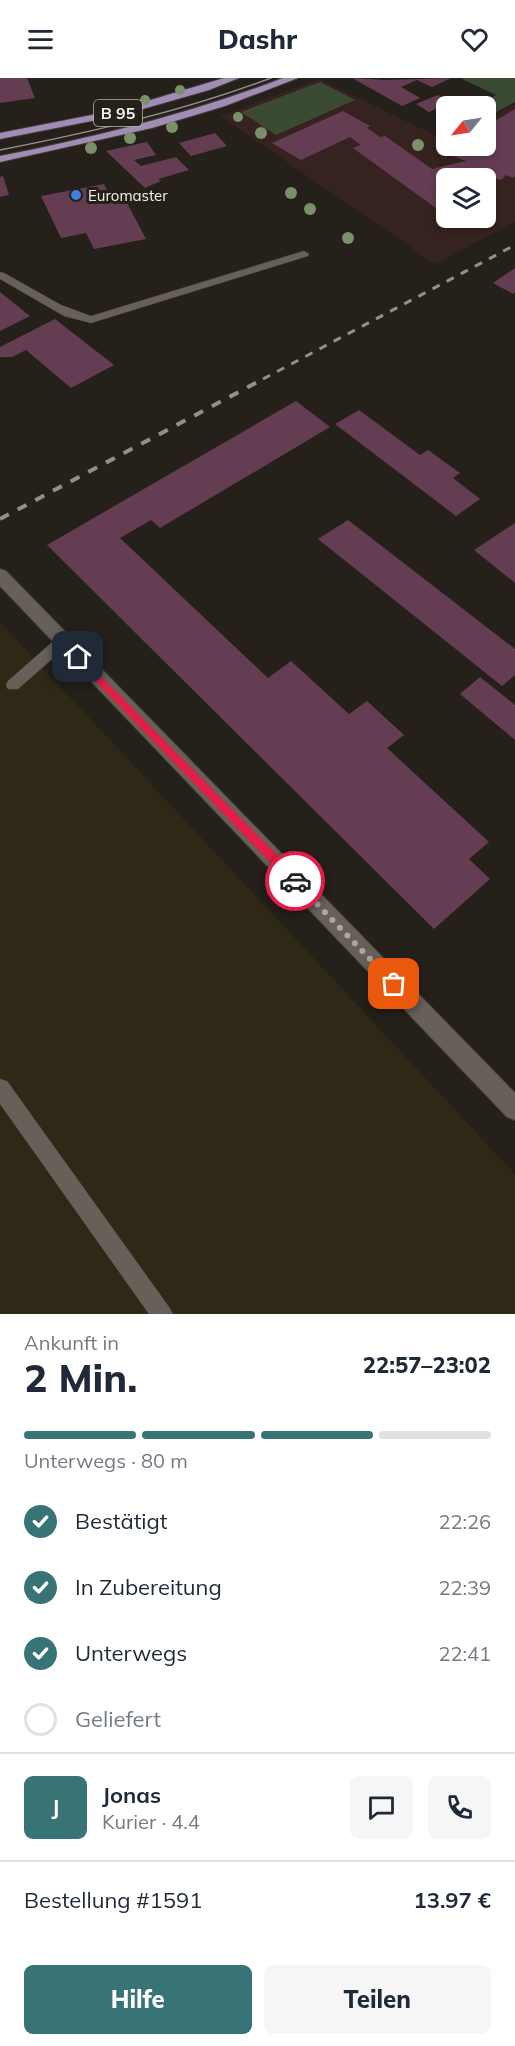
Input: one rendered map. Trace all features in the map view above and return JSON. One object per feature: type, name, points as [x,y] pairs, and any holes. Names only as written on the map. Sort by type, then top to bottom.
[{"type":"main road","name":"B 95","points":[[0,136],[106,117],[178,97],[234,78]]},
{"type":"main road","name":"B 95","points":[[0,159],[86,143],[181,118],[293,78]]},
{"type":"main road","points":[[0,575],[515,1108]]},
{"type":"lane","points":[[0,275],[77,319],[91,320],[304,254]]},
{"type":"lane","points":[[13,685],[63,640]]},
{"type":"lane","points":[[0,1088],[162,1314]]},
{"type":"shaded area","points":[[319,79],[436,136],[436,156],[496,156],[496,114],[515,104],[515,222],[435,264],[220,116]]},
{"type":"shaded area","points":[[0,622],[515,1174],[515,1314],[0,1314]]},
{"type":"green space","points":[[515,78],[515,102],[496,112],[496,96],[494,96],[496,95],[462,79]]},
{"type":"green space","points":[[320,82],[355,100],[276,135],[241,112]]},
{"type":"building","points":[[0,78],[27,78],[35,98],[0,103]]},
{"type":"building","points":[[352,78],[386,80],[451,78],[432,87],[417,80],[401,87],[420,98],[402,106]]},
{"type":"building","points":[[438,95],[440,96],[436,96],[436,109],[429,112],[416,104]]},
{"type":"building","points":[[515,109],[515,176],[513,178],[506,175],[501,180],[496,178],[496,168],[436,168],[466,161],[453,156],[496,156],[496,120]]},
{"type":"building","points":[[343,111],[370,126],[367,128],[380,137],[385,136],[432,169],[436,168],[436,208],[353,148],[361,145],[350,137],[301,160],[272,143]]},
{"type":"building","points":[[215,133],[227,146],[191,156],[179,143]]},
{"type":"building","points":[[147,142],[156,155],[134,160],[141,166],[176,157],[189,170],[158,179],[161,181],[145,188],[106,151]]},
{"type":"building","points":[[3,176],[9,195],[0,197],[0,177]]},
{"type":"building","points":[[104,184],[114,204],[126,201],[146,239],[94,249],[86,233],[61,238],[41,196]]},
{"type":"building","points":[[515,268],[515,292],[513,294],[493,283]]},
{"type":"building","points":[[0,292],[30,316],[0,331]]},
{"type":"building","points":[[55,319],[114,365],[71,388],[26,350],[12,357],[0,357],[0,347]]},
{"type":"building","points":[[296,401],[330,427],[160,528],[151,520],[120,538],[268,678],[291,661],[349,714],[367,701],[404,735],[387,748],[489,842],[469,859],[490,879],[434,929],[47,545]]},
{"type":"building","points":[[359,410],[420,455],[428,450],[460,473],[453,478],[480,499],[456,516],[335,424]]},
{"type":"building","points":[[348,520],[515,649],[515,675],[502,686],[318,539]]},
{"type":"building","points":[[515,523],[515,583],[474,550]]},
{"type":"building","points":[[480,677],[515,705],[515,740],[460,694]]},
{"type":"tram line","points":[[0,150],[137,120],[204,101],[271,78]]},
{"type":"railway","points":[[263,379],[515,245]]},
{"type":"railway","points":[[0,519],[265,378]]},
{"type":"way so far","points":[[295,881],[394,984]]},
{"type":"place","name":"Euromaster","points":[[76,195]]},
{"type":"route","points":[[78,657],[295,881]]}]
